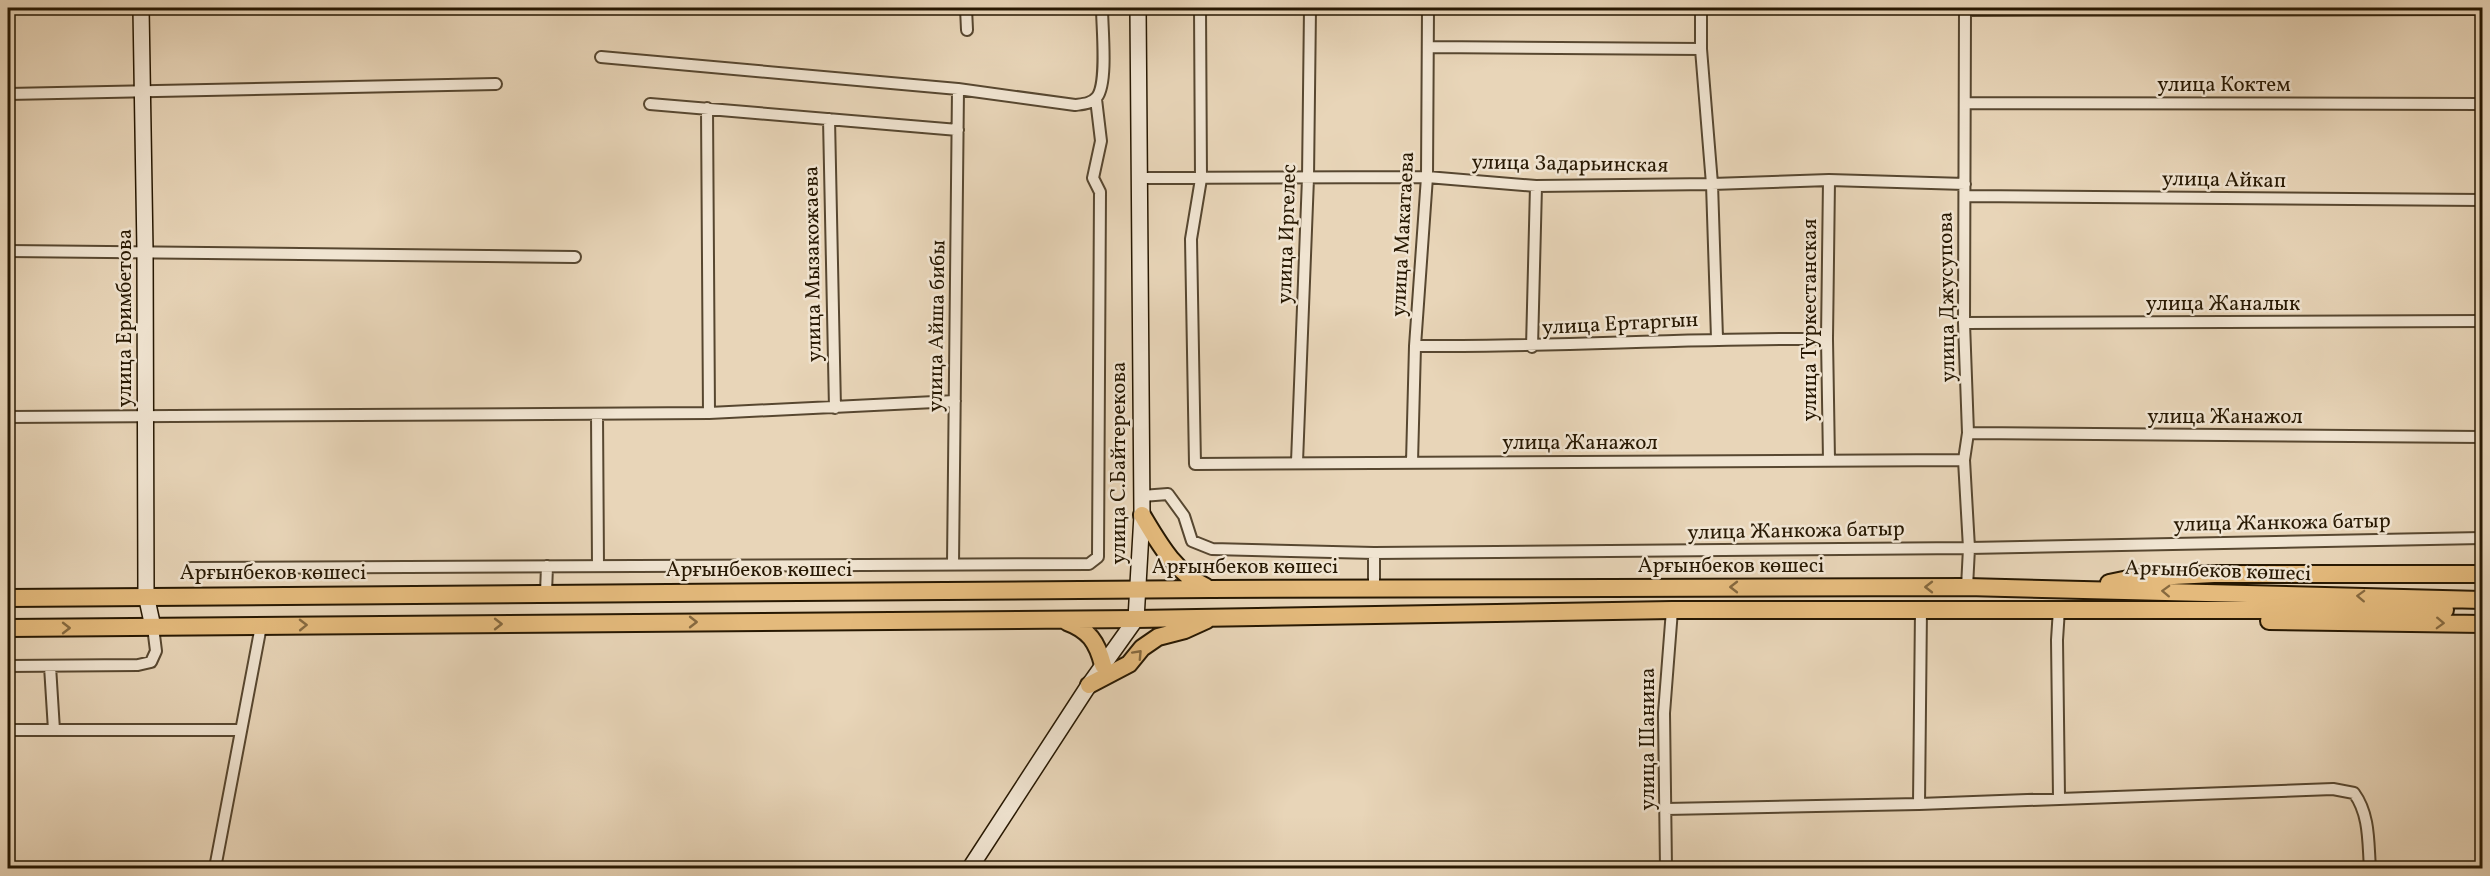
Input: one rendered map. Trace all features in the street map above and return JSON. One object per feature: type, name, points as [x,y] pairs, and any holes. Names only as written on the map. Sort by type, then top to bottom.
[{"type":"main road","name":"улица Еримбетова","points":[[141,8],[145,251],[146,595],[153,627]]},
{"type":"main road","name":"улица С.Байтерекова","points":[[1136,619],[1142,515],[1138,8]]},
{"type":"main road","points":[[1142,515],[1172,564],[1190,579],[1209,589]]},
{"type":"main road","points":[[2084,589],[2133,578],[2214,574],[2482,574]]},
{"type":"main road","name":"Арғынбеков көшесі","points":[[8,598],[146,595],[1374,588],[1967,587],[2482,600]]},
{"type":"main road","points":[[2089,609],[2180,620],[2482,624]]},
{"type":"main road","name":"Арғынбеков көшесі","points":[[8,628],[1060,620],[1672,610],[2482,610]]},
{"type":"main road","points":[[1089,685],[1129,664],[1142,648],[1158,637],[1192,628],[1210,618]]},
{"type":"main road","points":[[970,868],[1089,685],[1136,619]]},
{"type":"main road","points":[[1060,620],[1082,627],[1089,633],[1099,650],[1103,665]]},
{"type":"street","points":[[966,8],[967,30]]},
{"type":"street","points":[[191,568],[1089,564],[1098,557],[1100,192],[1093,178],[1101,141],[1096,99],[1102,83],[1102,8]]},
{"type":"street","points":[[1200,8],[1201,179]]},
{"type":"street","name":"улица Иргелес","points":[[1298,462],[1308,178],[1310,8]]},
{"type":"street","name":"улица Макатаева","points":[[1412,462],[1415,346],[1427,177],[1428,8]]},
{"type":"street","points":[[1701,8],[1701,49],[1712,184],[1717,338]]},
{"type":"street","points":[[1965,9],[2482,9]]},
{"type":"street","name":"улица Джусупова","points":[[1965,9],[1964,323],[1968,433],[1964,460],[1969,548],[1967,587]]},
{"type":"street","points":[[1428,48],[1701,49]]},
{"type":"street","points":[[601,57],[958,89],[1075,105],[1088,104],[1096,99]]},
{"type":"street","points":[[8,94],[496,84]]},
{"type":"street","name":"улица Айша бибы","points":[[953,564],[958,89]]},
{"type":"street","name":"улица Коктем","points":[[1965,103],[2482,105]]},
{"type":"street","points":[[651,104],[958,130]]},
{"type":"street","points":[[707,108],[708,412]]},
{"type":"street","name":"улица Мызакожаева","points":[[829,119],[834,408]]},
{"type":"street","name":"улица Задарьинская","points":[[1138,178],[1427,177],[1536,186],[1829,180],[1965,190]]},
{"type":"street","name":"улица Жанажол","points":[[1201,179],[1191,238],[1195,464],[1964,460]]},
{"type":"street","name":"улица Туркестанская","points":[[1828,460],[1829,180]]},
{"type":"street","points":[[1532,347],[1536,186]]},
{"type":"street","name":"улица Айкап","points":[[1965,190],[2482,201]]},
{"type":"street","points":[[8,251],[575,256]]},
{"type":"street","name":"улица Жаналык","points":[[1964,323],[2482,321]]},
{"type":"street","name":"улица Ертаргын","points":[[1415,346],[1532,347],[1717,338],[1827,339]]},
{"type":"street","points":[[8,417],[597,414],[834,408],[955,401]]},
{"type":"street","points":[[597,414],[598,566]]},
{"type":"street","name":"улица Жанажол","points":[[1968,433],[2482,437]]},
{"type":"street","name":"улица Жанкожа батыр","points":[[1142,496],[1168,494],[1184,516],[1192,541],[1212,549],[1374,553],[1969,548],[2482,538]]},
{"type":"street","points":[[1374,553],[1374,588]]},
{"type":"street","points":[[546,593],[547,566]]},
{"type":"street","points":[[1919,804],[1921,609]]},
{"type":"street","points":[[2059,609],[2057,640],[2059,797]]},
{"type":"street","name":"улица Шанина","points":[[1666,868],[1664,713],[1667,644],[1672,610]]},
{"type":"street","points":[[215,868],[261,626]]},
{"type":"street","points":[[8,666],[138,665],[151,662],[156,651],[153,627]]},
{"type":"street","points":[[50,666],[54,730]]},
{"type":"street","points":[[8,730],[241,730]]},
{"type":"street","points":[[1666,809],[1919,804],[2059,797],[2333,789],[2354,793],[2361,802],[2367,824],[2370,868]]}]
